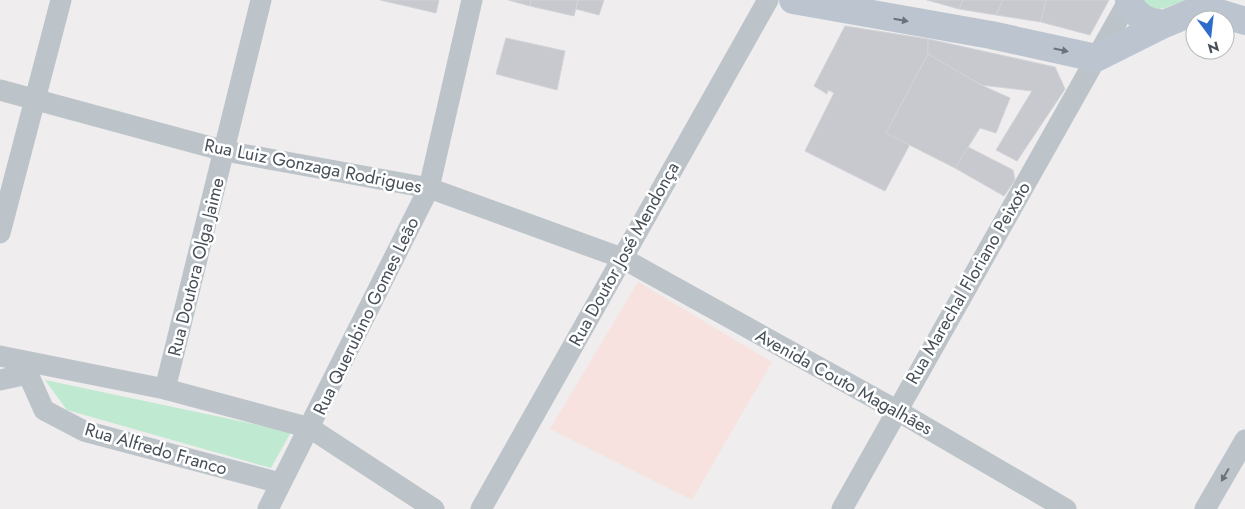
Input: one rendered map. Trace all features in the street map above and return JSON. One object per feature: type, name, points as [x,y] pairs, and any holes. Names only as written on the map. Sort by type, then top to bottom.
[{"type":"main road","points":[[793,0],[990,35],[1096,58],[1204,4],[1245,21]]},
{"type":"main road","points":[[1129,0],[1132,8],[1142,19],[1164,24]]},
{"type":"street","points":[[0,233],[61,0]]},
{"type":"street","name":"Rua Doutora Olga Jaime","points":[[165,389],[226,151],[261,0]]},
{"type":"street","name":"Rua Querubino Gomes Leão","points":[[268,509],[429,188],[472,0]]},
{"type":"street","name":"Rua Doutor José Mendonça","points":[[480,509],[768,0]]},
{"type":"street","name":"Rua Marechal Floriano Peixoto","points":[[842,509],[896,410],[1129,0]]},
{"type":"street","name":"Rua Luiz Gonzaga Rodrigues","points":[[0,90],[226,151],[429,188],[622,258]]},
{"type":"street","name":"Avenida Couto Magalhães","points":[[622,258],[896,410],[1066,509]]},
{"type":"street","points":[[0,356],[29,368],[165,389],[310,428],[434,509]]},
{"type":"street","points":[[0,380],[29,368]]},
{"type":"street","name":"Rua Alfredo Franco","points":[[29,368],[44,410],[84,432],[280,483]]},
{"type":"street","points":[[1205,509],[1245,440]]},
{"type":"shaded area","points":[[638,282],[772,362],[692,500],[550,429]]},
{"type":"green space","points":[[1142,0],[1187,0],[1164,8],[1146,11]]},
{"type":"green space","points":[[45,380],[291,432],[271,468],[67,410]]},
{"type":"building","points":[[380,0],[439,0],[436,13]]},
{"type":"building","points":[[508,0],[531,0],[530,6]]},
{"type":"building","points":[[531,0],[578,0],[574,16],[530,6]]},
{"type":"building","points":[[578,0],[604,0],[599,15],[576,9]]},
{"type":"building","points":[[927,0],[963,0],[959,9]]},
{"type":"building","points":[[963,0],[1003,0],[996,15],[959,9]]},
{"type":"building","points":[[1003,0],[1046,0],[1041,22],[996,15]]},
{"type":"building","points":[[1046,0],[1109,0],[1090,35],[1041,22]]},
{"type":"building","points":[[845,26],[928,39],[928,54],[886,133],[910,144],[885,191],[805,151],[834,93],[828,90],[827,94],[814,86]]},
{"type":"building","points":[[506,38],[565,51],[557,90],[496,74]]},
{"type":"building","points":[[928,39],[1055,67],[1065,89],[1017,161],[996,150],[1032,91],[981,85],[928,54]]},
{"type":"building","points":[[928,54],[981,85],[1010,98],[996,133],[980,128],[955,168],[886,133]]},
{"type":"building","points":[[968,147],[1013,170],[1015,180],[1004,196],[955,168]]}]
